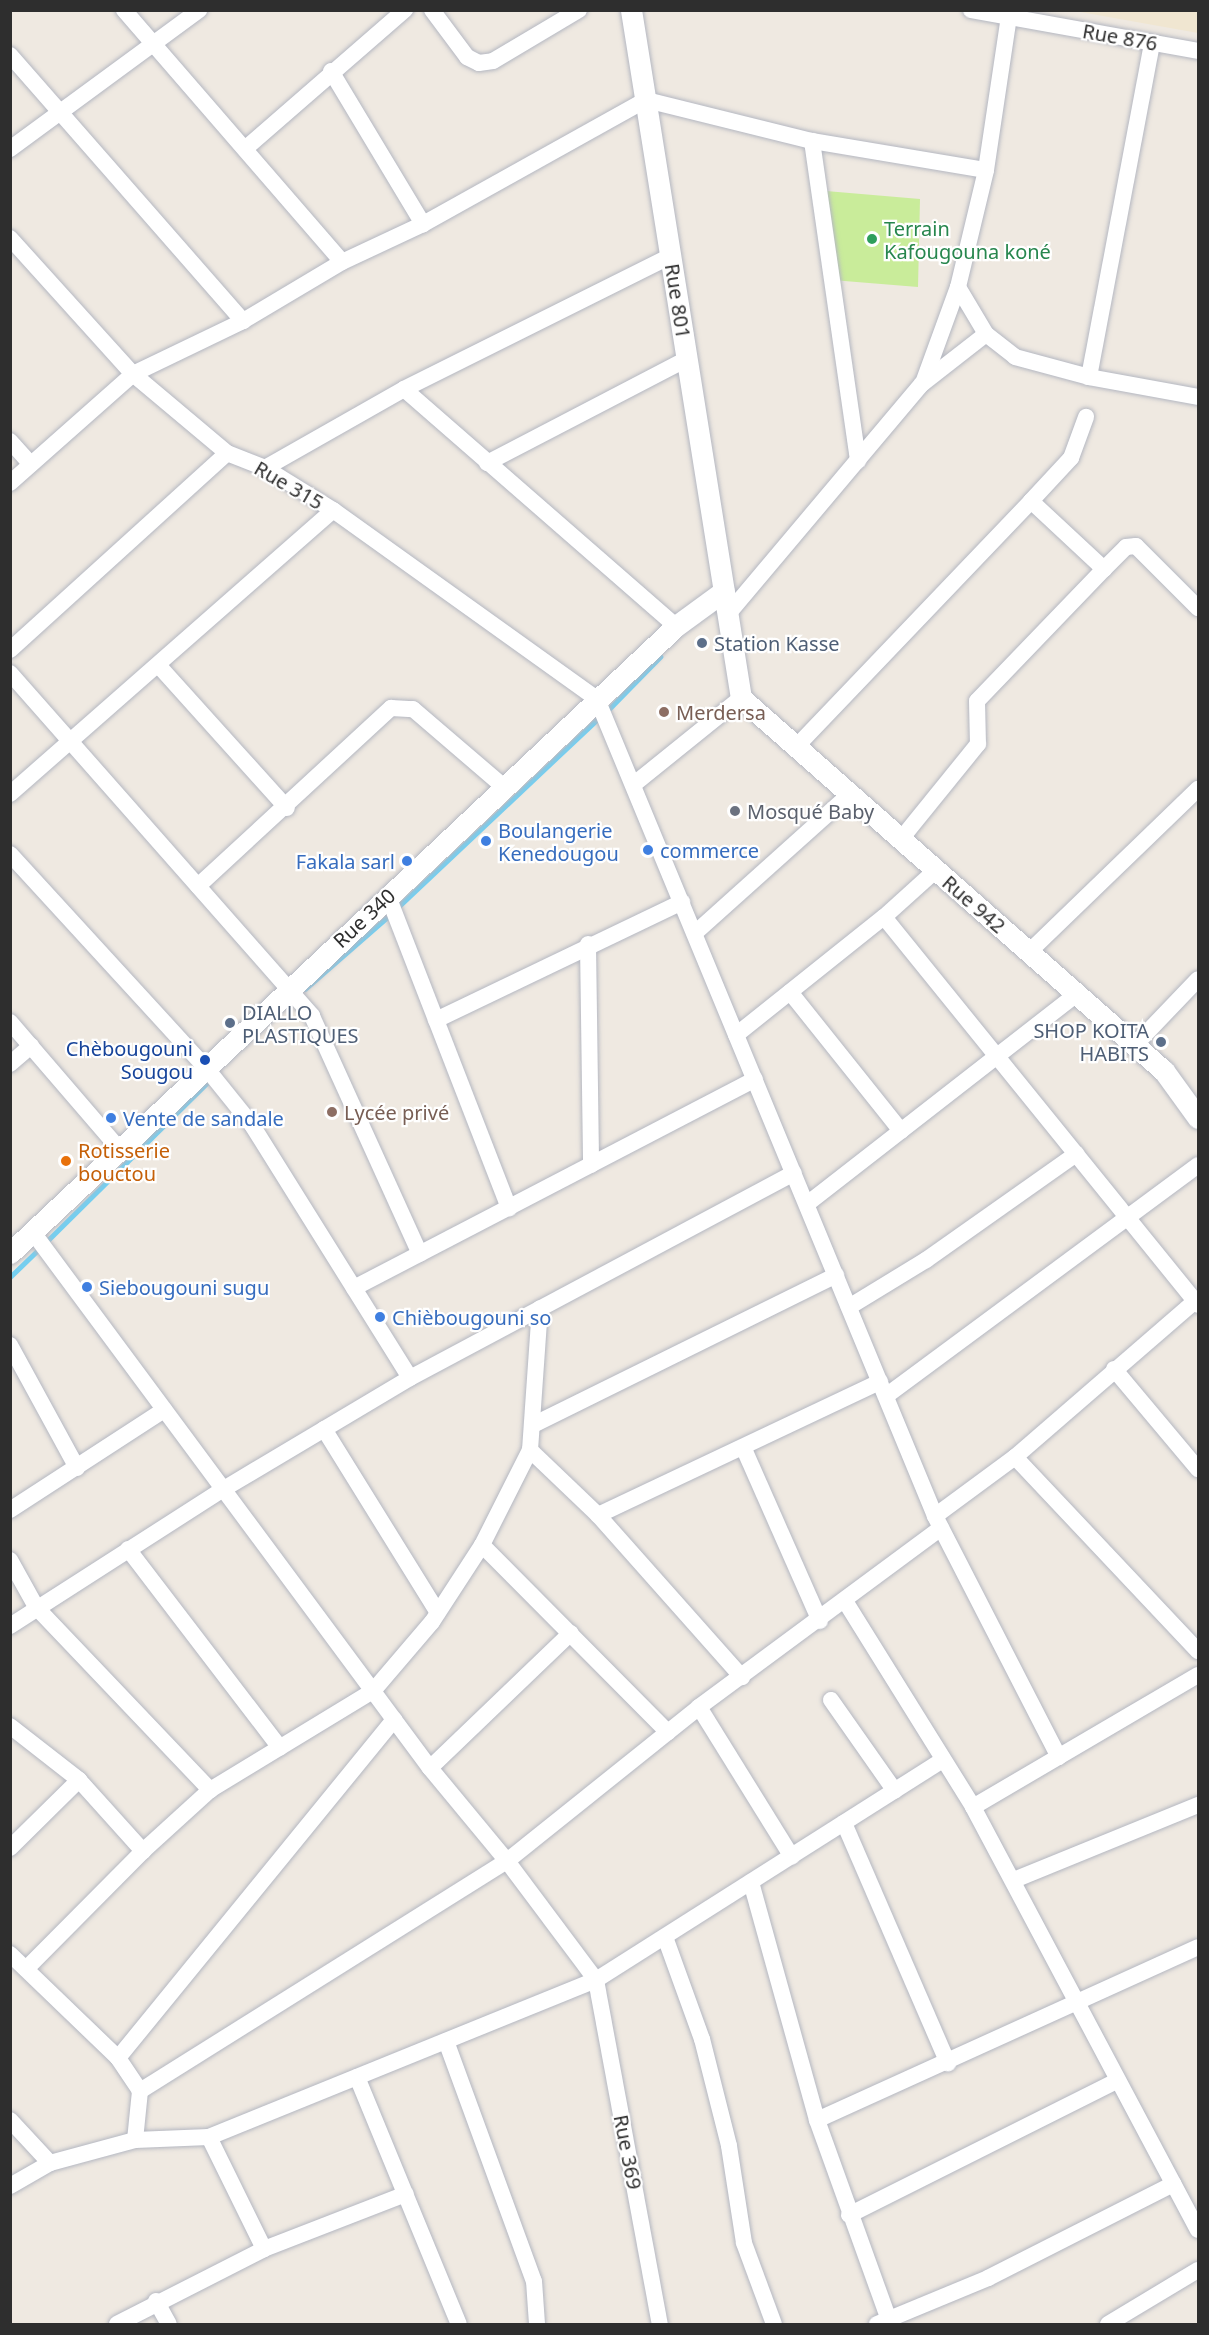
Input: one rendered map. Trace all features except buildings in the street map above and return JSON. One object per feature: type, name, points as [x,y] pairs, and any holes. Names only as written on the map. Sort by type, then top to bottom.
[{"type":"street","points":[[124,10],[246,148],[342,262]]},
{"type":"street","points":[[10,149],[61,109],[199,10]]},
{"type":"street","points":[[246,148],[331,71],[405,10]]},
{"type":"street","points":[[432,10],[467,57],[479,63],[494,61],[579,10]]},
{"type":"street","name":"Rue 801","points":[[631,10],[741,698]]},
{"type":"street","name":"Rue 876","points":[[971,10],[1009,17],[1053,18],[1152,43],[1198,51]]},
{"type":"street","points":[[922,384],[958,287],[986,170],[1009,17]]},
{"type":"street","points":[[1089,377],[1152,43]]},
{"type":"street","points":[[10,55],[61,109],[243,321]]},
{"type":"street","points":[[331,71],[423,224]]},
{"type":"street","points":[[10,483],[133,374],[243,321],[342,262],[423,224],[646,100],[812,141],[986,170]]},
{"type":"street","points":[[812,141],[858,461]]},
{"type":"street","name":"Rue 315","points":[[10,238],[133,374],[228,453],[265,468],[333,510],[597,699]]},
{"type":"street","points":[[265,468],[404,389],[670,256]]},
{"type":"street","points":[[958,287],[986,334],[1015,357],[1089,377],[1198,397]]},
{"type":"street","points":[[728,614],[922,384],[986,334]]},
{"type":"street","points":[[487,463],[687,359]]},
{"type":"street","points":[[404,389],[676,626]]},
{"type":"street","points":[[796,747],[1071,458],[1086,417]]},
{"type":"street","points":[[10,441],[31,464]]},
{"type":"street","points":[[10,650],[228,453]]},
{"type":"street","points":[[1031,501],[1104,569]]},
{"type":"street","points":[[10,794],[159,666],[333,510]]},
{"type":"street","points":[[901,839],[978,744],[977,701],[1126,547],[1136,546],[1198,608]]},
{"type":"street","name":"Rue 340","points":[[10,1252],[207,1069],[288,989],[597,699],[676,626],[724,591]]},
{"type":"street","points":[[159,666],[287,808]]},
{"type":"street","points":[[10,673],[312,1016],[420,1254]]},
{"type":"street","points":[[633,785],[741,698]]},
{"type":"street","name":"Rue 942","points":[[741,698],[1164,1071],[1198,1118]]},
{"type":"street","points":[[597,699],[938,1522],[1059,1756]]},
{"type":"street","points":[[198,886],[287,808],[391,708],[413,709],[504,787]]},
{"type":"street","points":[[1029,952],[1198,789]]},
{"type":"street","points":[[694,933],[850,794]]},
{"type":"street","points":[[10,854],[207,1069],[252,1125],[410,1378]]},
{"type":"street","points":[[736,1035],[884,917],[936,870]]},
{"type":"street","points":[[388,896],[509,1208]]},
{"type":"street","points":[[436,1020],[588,944],[682,902]]},
{"type":"street","points":[[140,2091],[507,1861],[699,1707],[845,1601],[1015,1457],[1114,1369],[1197,1303],[884,917]]},
{"type":"street","points":[[588,944],[591,1165]]},
{"type":"street","points":[[1135,1045],[1198,979]]},
{"type":"street","points":[[790,992],[901,1131]]},
{"type":"street","points":[[807,1204],[1077,994]]},
{"type":"street","points":[[10,1022],[120,1150]]},
{"type":"street","points":[[10,1064],[31,1046]]},
{"type":"street","points":[[354,1288],[755,1079]]},
{"type":"street","points":[[849,1307],[926,1260],[1076,1154]]},
{"type":"street","points":[[598,1515],[883,1389],[1129,1220],[1198,1165]]},
{"type":"street","points":[[10,1626],[36,1607],[222,1490],[410,1378],[794,1173]]},
{"type":"street","points":[[33,1232],[430,1768],[507,1861],[596,1980]]},
{"type":"street","points":[[535,1424],[836,1275]]},
{"type":"street","points":[[26,1969],[142,1851],[210,1790],[373,1691],[438,1613],[482,1545],[530,1450],[535,1424],[540,1308]]},
{"type":"street","points":[[10,1345],[77,1468]]},
{"type":"street","points":[[1114,1369],[1198,1469]]},
{"type":"street","points":[[10,1510],[164,1410]]},
{"type":"street","points":[[324,1429],[438,1613]]},
{"type":"street","points":[[744,1449],[820,1621]]},
{"type":"street","points":[[530,1450],[598,1515],[742,1677]]},
{"type":"street","points":[[1015,1457],[1198,1651]]},
{"type":"street","points":[[482,1545],[668,1732]]},
{"type":"street","points":[[128,1549],[280,1748]]},
{"type":"street","points":[[10,1560],[36,1607],[210,1790]]},
{"type":"street","points":[[845,1601],[973,1807],[1014,1880],[1117,2080],[1198,2230]]},
{"type":"street","points":[[430,1768],[571,1633]]},
{"type":"street","points":[[973,1807],[1198,1675]]},
{"type":"street","points":[[831,1700],[895,1791]]},
{"type":"street","points":[[699,1707],[792,1857]]},
{"type":"street","points":[[118,2058],[394,1719]]},
{"type":"street","points":[[10,1726],[79,1780],[142,1851]]},
{"type":"street","points":[[10,2186],[50,2163],[135,2140],[209,2138],[596,1980],[944,1761]]},
{"type":"street","points":[[10,1848],[79,1780]]},
{"type":"street","points":[[1014,1880],[1198,1805]]},
{"type":"street","points":[[844,1823],[948,2063]]},
{"type":"street","points":[[751,1882],[817,2120],[883,2322],[988,2278],[1173,2184]]},
{"type":"street","points":[[665,1937],[702,2039],[729,2146],[744,2243],[774,2325]]},
{"type":"street","points":[[817,2120],[948,2063],[1076,2001],[1196,1953]]},
{"type":"street","points":[[10,1954],[118,2058],[140,2091],[135,2140]]},
{"type":"street","name":"Rue 369","points":[[596,1980],[660,2325]]},
{"type":"street","points":[[446,2041],[534,2281],[537,2325]]},
{"type":"street","points":[[357,2077],[406,2194],[453,2322]]},
{"type":"street","points":[[849,2215],[1117,2080]]},
{"type":"street","points":[[10,2120],[50,2163]]},
{"type":"street","points":[[209,2138],[264,2248]]},
{"type":"street","points":[[117,2325],[156,2301],[264,2248],[406,2194]]},
{"type":"street","points":[[1108,2325],[1198,2270]]},
{"type":"street","points":[[156,2301],[169,2325]]},
{"type":"shaded area","points":[[1075,11],[1198,11],[1198,33]]},
{"type":"green space","name":"Terrain Kafougouna koné","points":[[826,191],[920,199],[918,287],[832,280]]},
{"type":"waterway","points":[[607,711],[660,657]]},
{"type":"waterway","points":[[397,908],[601,716]]},
{"type":"waterway","points":[[305,989],[391,914]]},
{"type":"waterway","points":[[45,1243],[210,1080]]},
{"type":"waterway","points":[[10,1277],[39,1249]]},
{"type":"place","name":"Terrain Kafougouna koné","points":[[872,239]]},
{"type":"place","name":"Station Kasse","points":[[702,643]]},
{"type":"place","name":"Merdersa","points":[[664,712]]},
{"type":"place","name":"Mosqué Baby","points":[[735,811]]},
{"type":"place","name":"Boulangerie Kenedougou","points":[[486,841]]},
{"type":"place","name":"commerce","points":[[648,850]]},
{"type":"place","name":"Fakala sarl","points":[[407,861]]},
{"type":"place","name":"DIALLO PLASTIQUES","points":[[230,1023]]},
{"type":"place","name":"SHOP KOITA HABITS","points":[[1161,1042]]},
{"type":"place","name":"Chèbougouni Sougou","points":[[205,1060]]},
{"type":"place","name":"Lycée privé","points":[[332,1112]]},
{"type":"place","name":"Vente de sandale","points":[[111,1118]]},
{"type":"place","name":"Rotisserie bouctou","points":[[66,1161]]},
{"type":"place","name":"Siebougouni sugu","points":[[87,1287]]},
{"type":"place","name":"Chièbougouni so","points":[[380,1317]]}]
